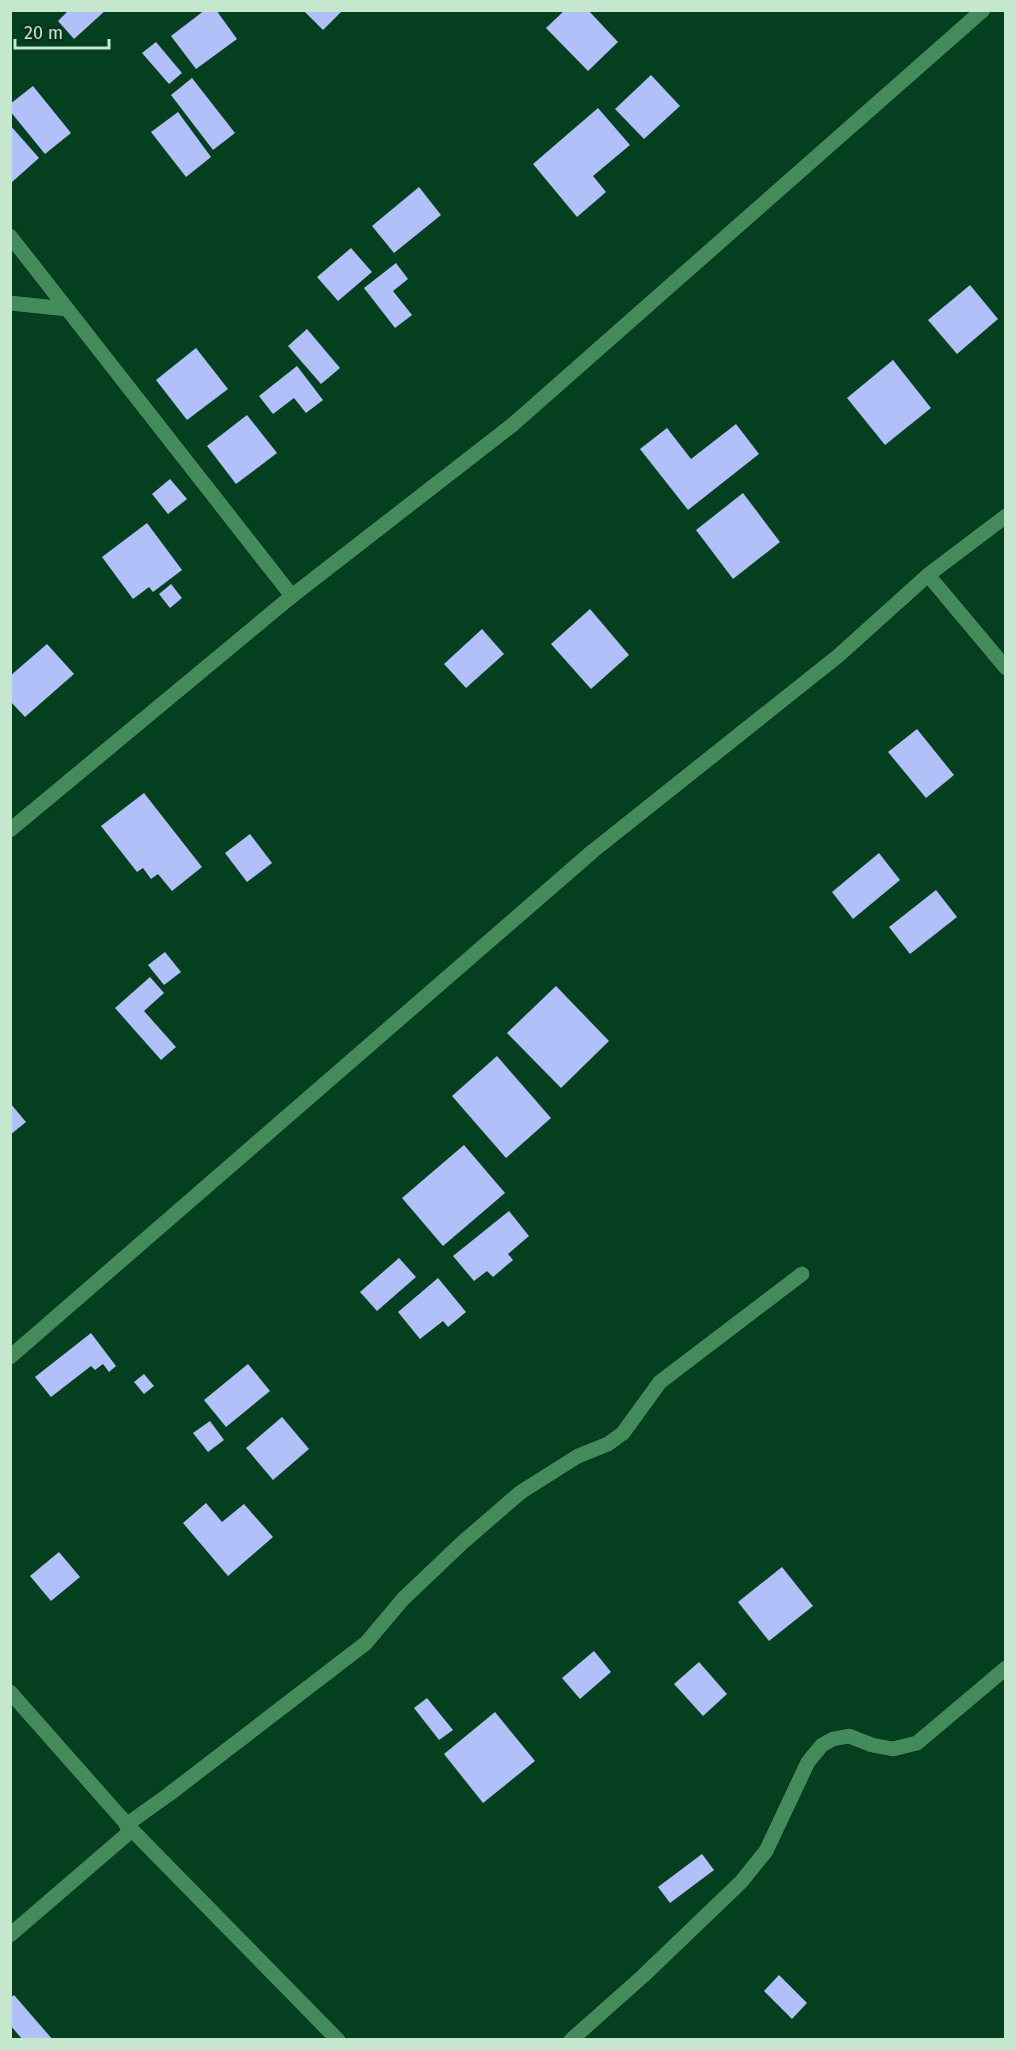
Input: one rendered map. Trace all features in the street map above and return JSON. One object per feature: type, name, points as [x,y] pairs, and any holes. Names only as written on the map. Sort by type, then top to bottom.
[{"type":"street","points":[[10,830],[292,596],[511,426],[983,10]]},
{"type":"street","points":[[10,236],[292,596]]},
{"type":"street","points":[[10,303],[67,309]]},
{"type":"street","points":[[10,1357],[593,851],[838,656],[928,574],[1005,516]]},
{"type":"street","points":[[928,574],[1005,668]]},
{"type":"street","points":[[10,1935],[129,1827],[168,1795],[366,1643],[403,1599],[463,1542],[521,1492],[578,1456],[608,1444],[623,1433],[660,1382],[801,1274]]},
{"type":"street","points":[[571,2040],[643,1976],[741,1882],[766,1851],[808,1762],[822,1745],[849,1736],[872,1745],[893,1749],[917,1743],[1005,1668]]},
{"type":"street","points":[[10,1692],[129,1827],[338,2040]]},
{"type":"building","points":[[69,10],[106,10],[74,39],[58,21]]},
{"type":"building","points":[[205,10],[216,10],[237,39],[196,69],[171,36]]},
{"type":"building","points":[[303,10],[343,10],[323,30]]},
{"type":"building","points":[[565,10],[588,10],[618,42],[588,71],[546,28]]},
{"type":"building","points":[[156,42],[182,73],[169,84],[142,53]]},
{"type":"building","points":[[651,75],[680,106],[644,139],[615,109]]},
{"type":"building","points":[[192,78],[235,133],[213,150],[171,95]]},
{"type":"building","points":[[33,86],[71,133],[45,154],[10,111],[10,104]]},
{"type":"building","points":[[598,108],[630,145],[593,176],[606,192],[577,217],[533,164]]},
{"type":"building","points":[[178,112],[211,157],[186,177],[151,132]]},
{"type":"building","points":[[10,125],[39,158],[12,182],[10,180]]},
{"type":"building","points":[[419,187],[441,215],[394,253],[372,226]]},
{"type":"building","points":[[351,248],[372,272],[338,301],[317,277]]},
{"type":"building","points":[[396,263],[408,279],[393,291],[412,315],[395,328],[364,288]]},
{"type":"building","points":[[970,285],[998,319],[957,354],[928,320]]},
{"type":"building","points":[[307,329],[340,368],[321,384],[288,346]]},
{"type":"building","points":[[196,348],[228,389],[187,420],[156,380]]},
{"type":"building","points":[[893,360],[931,408],[885,445],[847,398]]},
{"type":"building","points":[[297,366],[323,400],[306,413],[294,398],[273,414],[259,396]]},
{"type":"building","points":[[247,415],[277,453],[236,484],[207,446]]},
{"type":"building","points":[[736,424],[759,454],[688,510],[640,449],[667,428],[691,459]]},
{"type":"building","points":[[170,479],[187,499],[168,514],[152,494]]},
{"type":"building","points":[[743,493],[780,542],[733,579],[696,530]]},
{"type":"building","points":[[147,523],[182,570],[153,592],[149,587],[133,599],[102,557]]},
{"type":"building","points":[[171,584],[182,598],[170,608],[159,594]]},
{"type":"building","points":[[590,609],[629,655],[591,689],[551,644]]},
{"type":"building","points":[[482,629],[504,654],[466,688],[444,664]]},
{"type":"building","points":[[47,644],[74,674],[25,717],[10,701],[10,676]]},
{"type":"building","points":[[917,729],[954,775],[926,798],[888,752]]},
{"type":"building","points":[[144,793],[202,867],[172,891],[158,874],[151,879],[143,868],[137,872],[101,826]]},
{"type":"building","points":[[250,834],[272,863],[247,882],[225,853]]},
{"type":"building","points":[[879,853],[900,880],[853,919],[832,892]]},
{"type":"building","points":[[936,890],[957,917],[910,954],[889,927]]},
{"type":"building","points":[[165,952],[181,972],[164,985],[148,965]]},
{"type":"building","points":[[150,977],[164,993],[144,1011],[176,1047],[161,1060],[115,1008]]},
{"type":"building","points":[[556,986],[609,1041],[561,1088],[507,1033]]},
{"type":"building","points":[[497,1056],[551,1118],[506,1158],[452,1096]]},
{"type":"building","points":[[10,1103],[26,1122],[10,1135]]},
{"type":"building","points":[[464,1145],[505,1193],[443,1246],[402,1198]]},
{"type":"building","points":[[509,1211],[529,1236],[508,1254],[513,1260],[493,1277],[487,1271],[474,1281],[453,1256]]},
{"type":"building","points":[[399,1258],[416,1277],[377,1311],[360,1292]]},
{"type":"building","points":[[438,1278],[466,1312],[448,1327],[443,1321],[420,1339],[398,1312]]},
{"type":"building","points":[[91,1333],[116,1366],[109,1372],[103,1364],[95,1370],[91,1366],[51,1397],[35,1377]]},
{"type":"building","points":[[248,1364],[270,1391],[226,1427],[204,1400]]},
{"type":"building","points":[[144,1374],[154,1386],[144,1394],[134,1382]]},
{"type":"building","points":[[282,1417],[309,1449],[273,1480],[246,1448]]},
{"type":"building","points":[[210,1421],[224,1440],[208,1452],[193,1433]]},
{"type":"building","points":[[206,1503],[222,1522],[244,1504],[273,1537],[228,1576],[183,1523]]},
{"type":"building","points":[[59,1552],[80,1577],[51,1601],[30,1576]]},
{"type":"building","points":[[782,1567],[813,1606],[769,1641],[738,1602]]},
{"type":"building","points":[[594,1651],[611,1672],[580,1699],[562,1678]]},
{"type":"building","points":[[699,1662],[727,1694],[703,1716],[674,1684]]},
{"type":"building","points":[[427,1698],[453,1730],[439,1740],[414,1708]]},
{"type":"building","points":[[495,1712],[535,1761],[483,1803],[444,1754]]},
{"type":"building","points":[[702,1854],[714,1870],[670,1903],[658,1887]]},
{"type":"building","points":[[779,1975],[807,2003],[792,2019],[764,1991]]},
{"type":"building","points":[[14,1995],[53,2040],[23,2040],[10,2025],[10,1998]]}]
